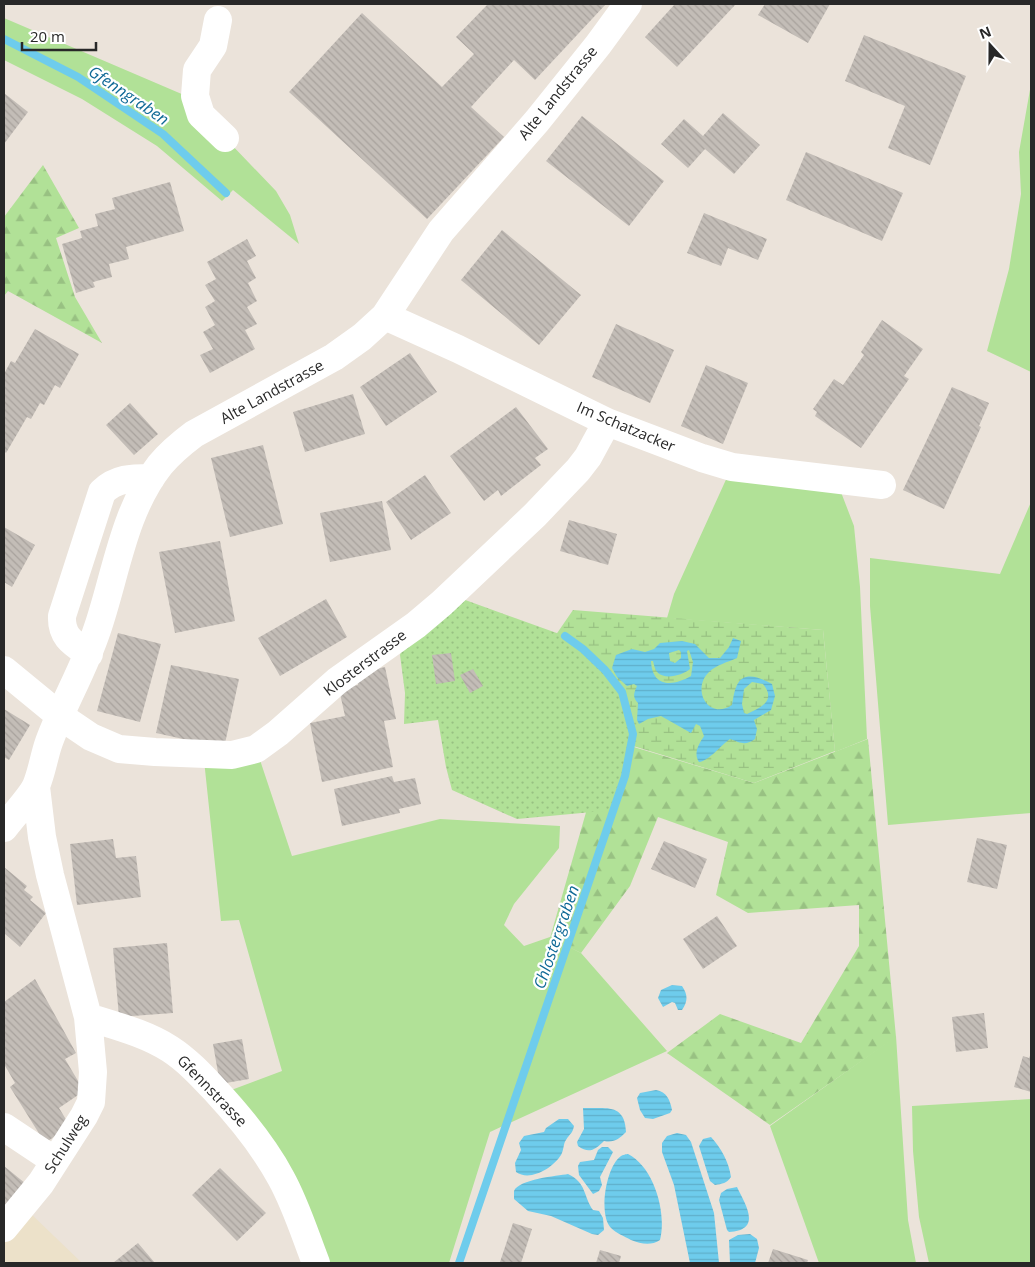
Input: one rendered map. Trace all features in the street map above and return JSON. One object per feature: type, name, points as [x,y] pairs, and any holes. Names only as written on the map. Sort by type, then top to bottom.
[{"type":"street","name":"Alte Landstrasse","points":[[4,828],[36,787],[49,742],[89,654],[140,495],[161,464],[175,449],[194,434],[334,357],[362,337],[385,316],[441,231],[542,114],[598,45],[628,4]]},
{"type":"street","points":[[218,20],[213,46],[197,70],[195,96],[201,115],[225,138]]},
{"type":"street","name":"Im Schatzacker","points":[[385,316],[467,353],[608,422],[702,458],[732,467],[882,485]]},
{"type":"street","name":"Klosterstrasse","points":[[60,716],[91,737],[119,749],[232,755],[256,749],[278,733],[337,681],[416,625],[442,603],[535,515],[578,470],[588,457],[608,422]]},
{"type":"street","points":[[89,654],[68,638],[63,631],[62,616],[102,492],[108,486],[128,478],[151,478]]},
{"type":"street","points":[[4,670],[60,716]]},
{"type":"street","points":[[36,787],[42,837],[50,875],[88,1017]]},
{"type":"street","name":"Schulweg","points":[[4,1228],[41,1184],[91,1102],[93,1072],[88,1017]]},
{"type":"street","name":"Gfennstrasse","points":[[88,1017],[131,1030],[170,1049],[192,1066],[219,1094],[258,1142],[282,1179],[296,1209],[316,1263]]},
{"type":"street","points":[[4,1127],[55,1161]]},
{"type":"shaded area","points":[[29,1212],[81,1262],[4,1263],[4,1240]]},
{"type":"green space","points":[[4,18],[184,95],[276,191],[290,215],[299,244],[233,190],[222,201],[157,146],[82,99],[4,60]]},
{"type":"green space","points":[[1031,84],[1031,372],[987,351],[1009,269],[1021,194],[1019,152]]},
{"type":"green space","points":[[43,165],[79,228],[56,238],[75,297],[102,343],[8,291],[4,296],[4,217]]},
{"type":"green space","points":[[729,473],[839,487],[854,526],[860,587],[867,739],[835,752],[823,630],[667,618],[674,594]]},
{"type":"green space","points":[[1031,502],[1031,813],[888,825],[870,606],[870,558],[1000,574]]},
{"type":"green space","points":[[457,597],[565,636],[583,649],[605,670],[622,692],[633,734],[625,776],[614,810],[517,819],[452,790],[438,720],[404,724],[405,693],[400,655],[402,648]]},
{"type":"green space","points":[[573,610],[823,630],[835,751],[754,783],[607,738],[551,642]]},
{"type":"green space","points":[[607,739],[754,783],[868,739],[896,1037],[770,1125],[667,1053],[720,1014],[801,1043],[859,946],[859,905],[748,913],[716,895],[728,842],[658,817],[630,886],[581,953],[550,938]]},
{"type":"green space","points":[[204,760],[260,760],[292,856],[440,819],[560,826],[559,848],[514,904],[504,925],[524,946],[550,937],[581,953],[667,1051],[490,1132],[449,1263],[325,1263],[226,1092],[282,1071],[239,920],[221,921]]},
{"type":"green space","points":[[896,1036],[908,1220],[916,1263],[819,1263],[770,1126]]},
{"type":"green space","points":[[1031,1099],[1031,1263],[929,1263],[919,1217],[913,1151],[912,1106]]},
{"type":"water","points":[[733,638],[741,641],[737,658],[715,667],[704,679],[702,694],[709,706],[723,709],[732,705],[737,685],[740,680],[748,677],[758,678],[772,684],[775,696],[771,710],[754,720],[757,729],[755,739],[746,743],[740,743],[730,739],[711,756],[699,762],[697,752],[704,736],[700,726],[696,724],[691,733],[661,716],[648,719],[639,724],[637,720],[638,703],[634,695],[637,686],[634,684],[627,686],[617,677],[612,668],[616,655],[632,649],[645,652],[654,649],[660,643],[682,641],[695,644],[709,658],[720,658],[729,647]],"holes":[[[679,650],[681,658],[675,663],[670,661],[669,653]],[[689,650],[693,662],[691,676],[684,680],[670,683],[659,680],[655,676],[651,661],[653,661],[658,673],[665,676],[679,675],[690,669],[687,651]],[[752,682],[763,684],[767,690],[768,699],[757,709],[747,714],[744,713],[742,704],[744,689]]]},
{"type":"water","points":[[672,985],[682,986],[685,992],[686,1001],[682,1010],[678,1010],[675,1003],[672,1002],[663,1007],[658,998],[661,990]]},
{"type":"water","points":[[656,1090],[667,1097],[672,1110],[670,1113],[653,1119],[645,1118],[640,1110],[637,1098],[640,1093]]},
{"type":"water","points":[[583,1108],[606,1108],[617,1111],[625,1122],[626,1132],[616,1140],[604,1141],[592,1150],[585,1150],[578,1146],[577,1142],[584,1129]]},
{"type":"water","points":[[559,1119],[568,1119],[574,1126],[572,1133],[565,1142],[562,1153],[553,1165],[534,1174],[522,1175],[516,1172],[515,1163],[521,1150],[519,1143],[524,1136],[544,1132],[546,1128]]},
{"type":"water","points":[[677,1133],[686,1135],[691,1142],[714,1213],[719,1263],[690,1263],[674,1185],[662,1152],[662,1143],[667,1136]]},
{"type":"water","points":[[711,1137],[724,1156],[731,1177],[724,1183],[715,1185],[710,1181],[699,1146],[703,1139]]},
{"type":"water","points":[[602,1147],[608,1147],[613,1152],[600,1177],[602,1185],[599,1191],[593,1194],[579,1175],[578,1166],[580,1162],[594,1160],[598,1150]]},
{"type":"water","points":[[628,1154],[645,1169],[660,1204],[662,1229],[660,1240],[650,1244],[631,1240],[613,1230],[607,1222],[604,1202],[611,1170],[616,1161]]},
{"type":"water","points":[[568,1174],[579,1181],[593,1210],[599,1211],[603,1218],[604,1230],[598,1235],[551,1216],[528,1211],[514,1199],[514,1191],[523,1184]]},
{"type":"water","points":[[737,1187],[747,1208],[749,1221],[746,1227],[729,1232],[719,1200],[721,1193],[727,1189]]},
{"type":"water","points":[[750,1234],[757,1239],[759,1248],[755,1263],[730,1263],[729,1240],[738,1235]]},
{"type":"building","points":[[488,4],[606,4],[535,80],[514,60],[471,107],[504,137],[427,219],[289,92],[362,13],[442,87],[474,54],[456,37]]},
{"type":"building","points":[[675,4],[736,4],[677,67],[645,37]]},
{"type":"building","points":[[765,4],[830,4],[808,43],[758,15]]},
{"type":"building","points":[[864,35],[966,76],[930,165],[888,148],[905,106],[845,81]]},
{"type":"building","points":[[4,93],[28,112],[4,144]]},
{"type":"building","points":[[723,113],[760,145],[734,174],[705,149],[688,168],[661,144],[684,119],[703,136]]},
{"type":"building","points":[[582,116],[664,181],[629,226],[546,161]]},
{"type":"building","points":[[806,152],[903,193],[882,241],[786,200]]},
{"type":"building","points":[[170,182],[184,231],[126,247],[129,259],[109,264],[112,277],[93,282],[95,287],[76,293],[62,244],[82,238],[80,231],[98,226],[95,214],[115,209],[112,198]]},
{"type":"building","points":[[704,213],[767,239],[758,260],[728,248],[721,266],[687,253]]},
{"type":"building","points":[[502,230],[581,295],[539,345],[461,280]]},
{"type":"building","points":[[247,239],[256,256],[247,261],[256,278],[248,283],[257,301],[247,307],[257,324],[245,330],[255,349],[210,373],[200,355],[213,349],[203,332],[215,325],[205,307],[215,301],[205,285],[216,279],[207,262]]},
{"type":"building","points":[[882,320],[923,349],[904,376],[909,379],[861,448],[815,416],[817,412],[813,409],[834,379],[843,385],[864,355],[861,352]]},
{"type":"building","points":[[616,324],[674,350],[650,403],[592,377]]},
{"type":"building","points":[[35,329],[79,354],[60,388],[55,385],[44,405],[40,403],[31,419],[27,417],[6,453],[4,451],[4,374],[11,361],[15,363]]},
{"type":"building","points":[[410,353],[437,392],[386,426],[360,387]]},
{"type":"building","points":[[706,365],[748,383],[723,444],[681,426]]},
{"type":"building","points":[[952,387],[989,403],[979,426],[981,427],[944,509],[903,490]]},
{"type":"building","points":[[353,394],[365,434],[305,452],[293,412]]},
{"type":"building","points":[[130,403],[158,434],[134,455],[106,425]]},
{"type":"building","points":[[516,407],[548,449],[535,458],[541,465],[501,496],[498,490],[484,501],[450,456]]},
{"type":"building","points":[[263,445],[283,524],[230,537],[211,458]]},
{"type":"building","points":[[425,475],[451,513],[411,540],[386,502]]},
{"type":"building","points":[[382,501],[391,550],[330,562],[320,513]]},
{"type":"building","points":[[569,520],[617,534],[608,565],[560,551]]},
{"type":"building","points":[[4,527],[35,545],[12,587],[4,582]]},
{"type":"building","points":[[220,541],[235,621],[175,633],[159,552]]},
{"type":"building","points":[[326,599],[347,637],[280,676],[258,638]]},
{"type":"building","points":[[118,633],[161,644],[140,722],[97,711]]},
{"type":"building","points":[[451,653],[455,681],[436,684],[432,655]]},
{"type":"building","points":[[171,665],[239,679],[224,748],[156,733]]},
{"type":"building","points":[[385,667],[396,719],[384,721],[393,767],[322,782],[310,723],[345,716],[339,689],[358,685],[355,674]]},
{"type":"building","points":[[473,669],[483,686],[470,693],[460,675]]},
{"type":"building","points":[[4,709],[30,725],[9,760],[4,757]]},
{"type":"building","points":[[392,776],[394,782],[415,778],[421,804],[399,809],[400,813],[342,826],[334,789]]},
{"type":"building","points":[[977,838],[1007,845],[997,889],[967,882]]},
{"type":"building","points":[[113,839],[116,858],[136,856],[141,897],[77,905],[70,844]]},
{"type":"building","points":[[664,841],[707,859],[695,888],[651,869]]},
{"type":"building","points":[[4,867],[27,886],[24,890],[33,897],[30,900],[46,913],[20,947],[4,933]]},
{"type":"building","points":[[717,916],[737,946],[703,969],[683,939]]},
{"type":"building","points":[[167,943],[173,1013],[119,1017],[113,948]]},
{"type":"building","points":[[35,979],[76,1053],[65,1059],[84,1091],[59,1108],[70,1126],[45,1143],[10,1087],[15,1083],[4,1064],[4,1002]]},
{"type":"building","points":[[984,1013],[988,1048],[956,1052],[952,1017]]},
{"type":"building","points":[[242,1039],[249,1079],[220,1084],[213,1044]]},
{"type":"building","points":[[1031,1053],[1031,1092],[1014,1087],[1023,1056],[1029,1058]]},
{"type":"building","points":[[4,1166],[31,1188],[4,1220]]},
{"type":"building","points":[[220,1168],[266,1213],[237,1241],[192,1195]]},
{"type":"building","points":[[513,1223],[532,1229],[521,1263],[503,1263],[500,1262]]},
{"type":"building","points":[[138,1243],[155,1263],[113,1263]]},
{"type":"building","points":[[773,1249],[808,1260],[807,1263],[768,1263]]},
{"type":"building","points":[[600,1250],[621,1256],[619,1263],[596,1263]]},
{"type":"waterway","name":"Gfenngraben","points":[[4,39],[78,77],[163,134],[226,193]]},
{"type":"waterway","name":"Chlostergraben","points":[[459,1263],[625,776],[633,734],[622,692],[605,670],[583,649],[565,636]]}]
